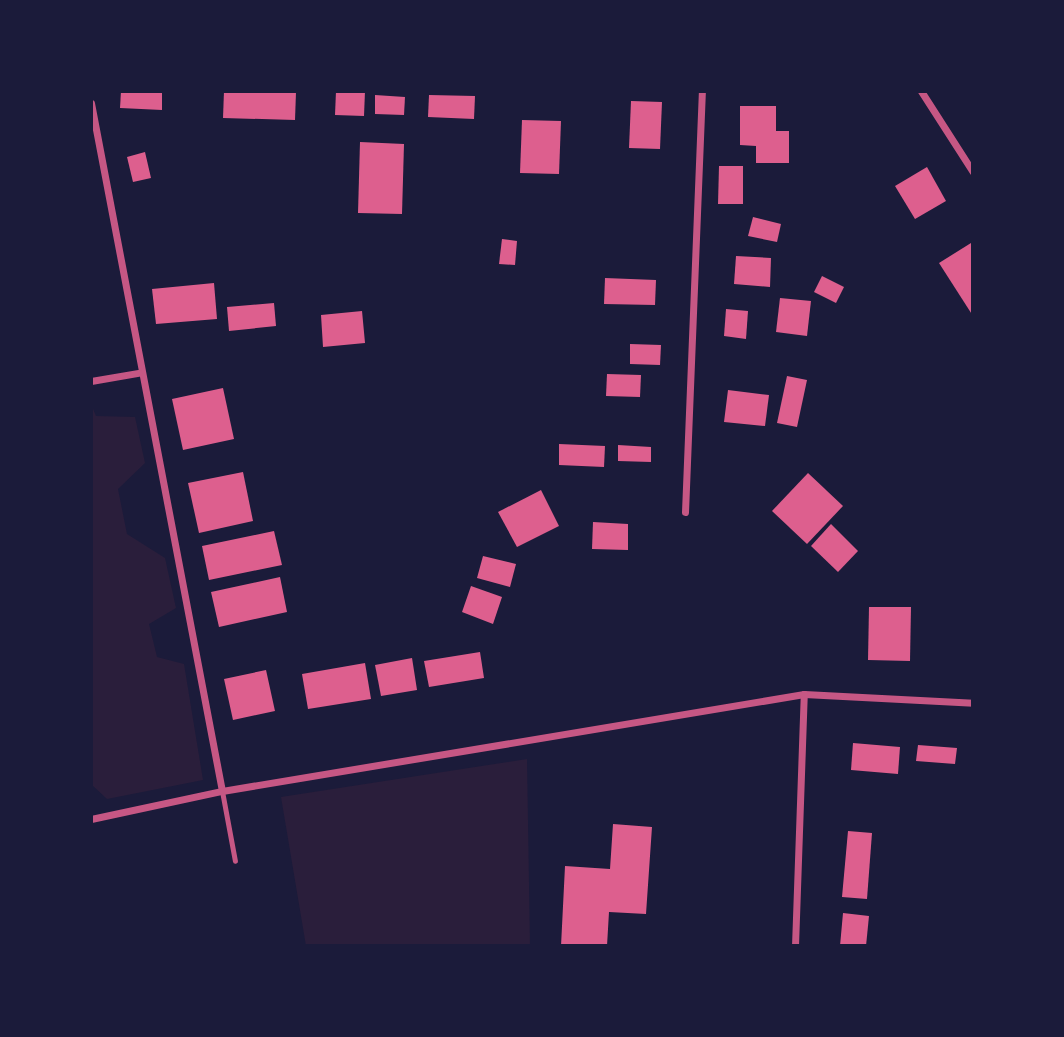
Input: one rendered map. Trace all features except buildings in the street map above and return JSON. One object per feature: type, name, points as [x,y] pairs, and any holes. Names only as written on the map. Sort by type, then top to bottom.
[{"type":"street","points":[[685,512],[702,91]]},
{"type":"street","points":[[921,91],[973,172]]},
{"type":"street","points":[[91,103],[138,373],[222,791]]},
{"type":"street","points":[[91,381],[138,373]]},
{"type":"street","points":[[795,946],[804,694]]},
{"type":"street","points":[[91,819],[222,791],[804,694],[973,702]]},
{"type":"lane","points":[[222,791],[235,861]]},
{"type":"shaded area","points":[[91,404],[96,416],[135,417],[145,463],[118,489],[127,534],[165,558],[176,608],[149,624],[157,657],[184,664],[203,780],[107,799],[91,784]]},
{"type":"shaded area","points":[[527,759],[530,946],[306,946],[281,797]]}]
